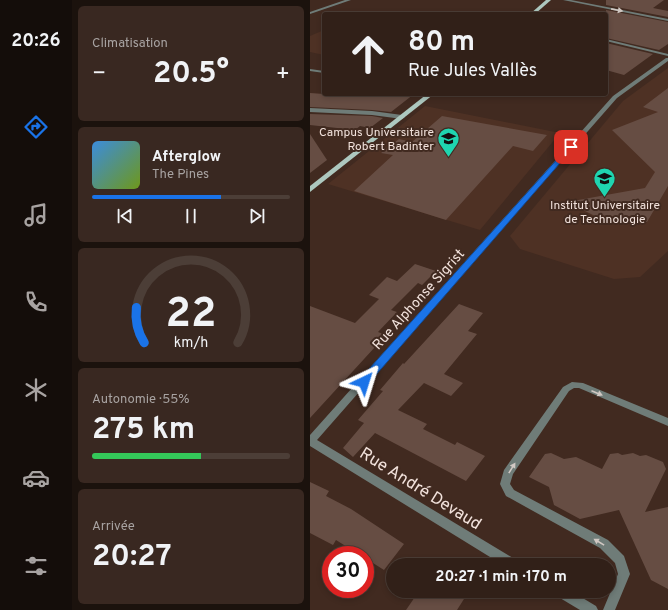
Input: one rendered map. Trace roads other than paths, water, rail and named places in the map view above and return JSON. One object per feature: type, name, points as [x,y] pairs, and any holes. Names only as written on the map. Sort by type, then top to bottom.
[{"type":"main road","points":[[534,12],[549,0]]},
{"type":"main road","points":[[310,190],[428,96]]},
{"type":"street","points":[[310,14],[349,0]]},
{"type":"street","points":[[565,0],[668,20]]},
{"type":"street","points":[[608,41],[668,56]]},
{"type":"street","name":"Rue Alphonse Sigrist","points":[[310,442],[615,97],[668,59]]},
{"type":"street","points":[[310,70],[322,72]]},
{"type":"street","points":[[310,110],[372,113],[402,117]]},
{"type":"street","points":[[609,610],[624,574],[620,560],[604,544],[510,493],[505,484],[508,472],[566,389],[572,385],[580,385],[668,422]]},
{"type":"street","name":"Rue André Devaud","points":[[310,442],[344,460],[465,537],[502,558]]},
{"type":"street","points":[[571,598],[592,610]]},
{"type":"place","name":"Campus Universitaire Robert Badinter","points":[[449,158]]},
{"type":"place","name":"Institut Universitaire de Technologie","points":[[605,198]]}]
